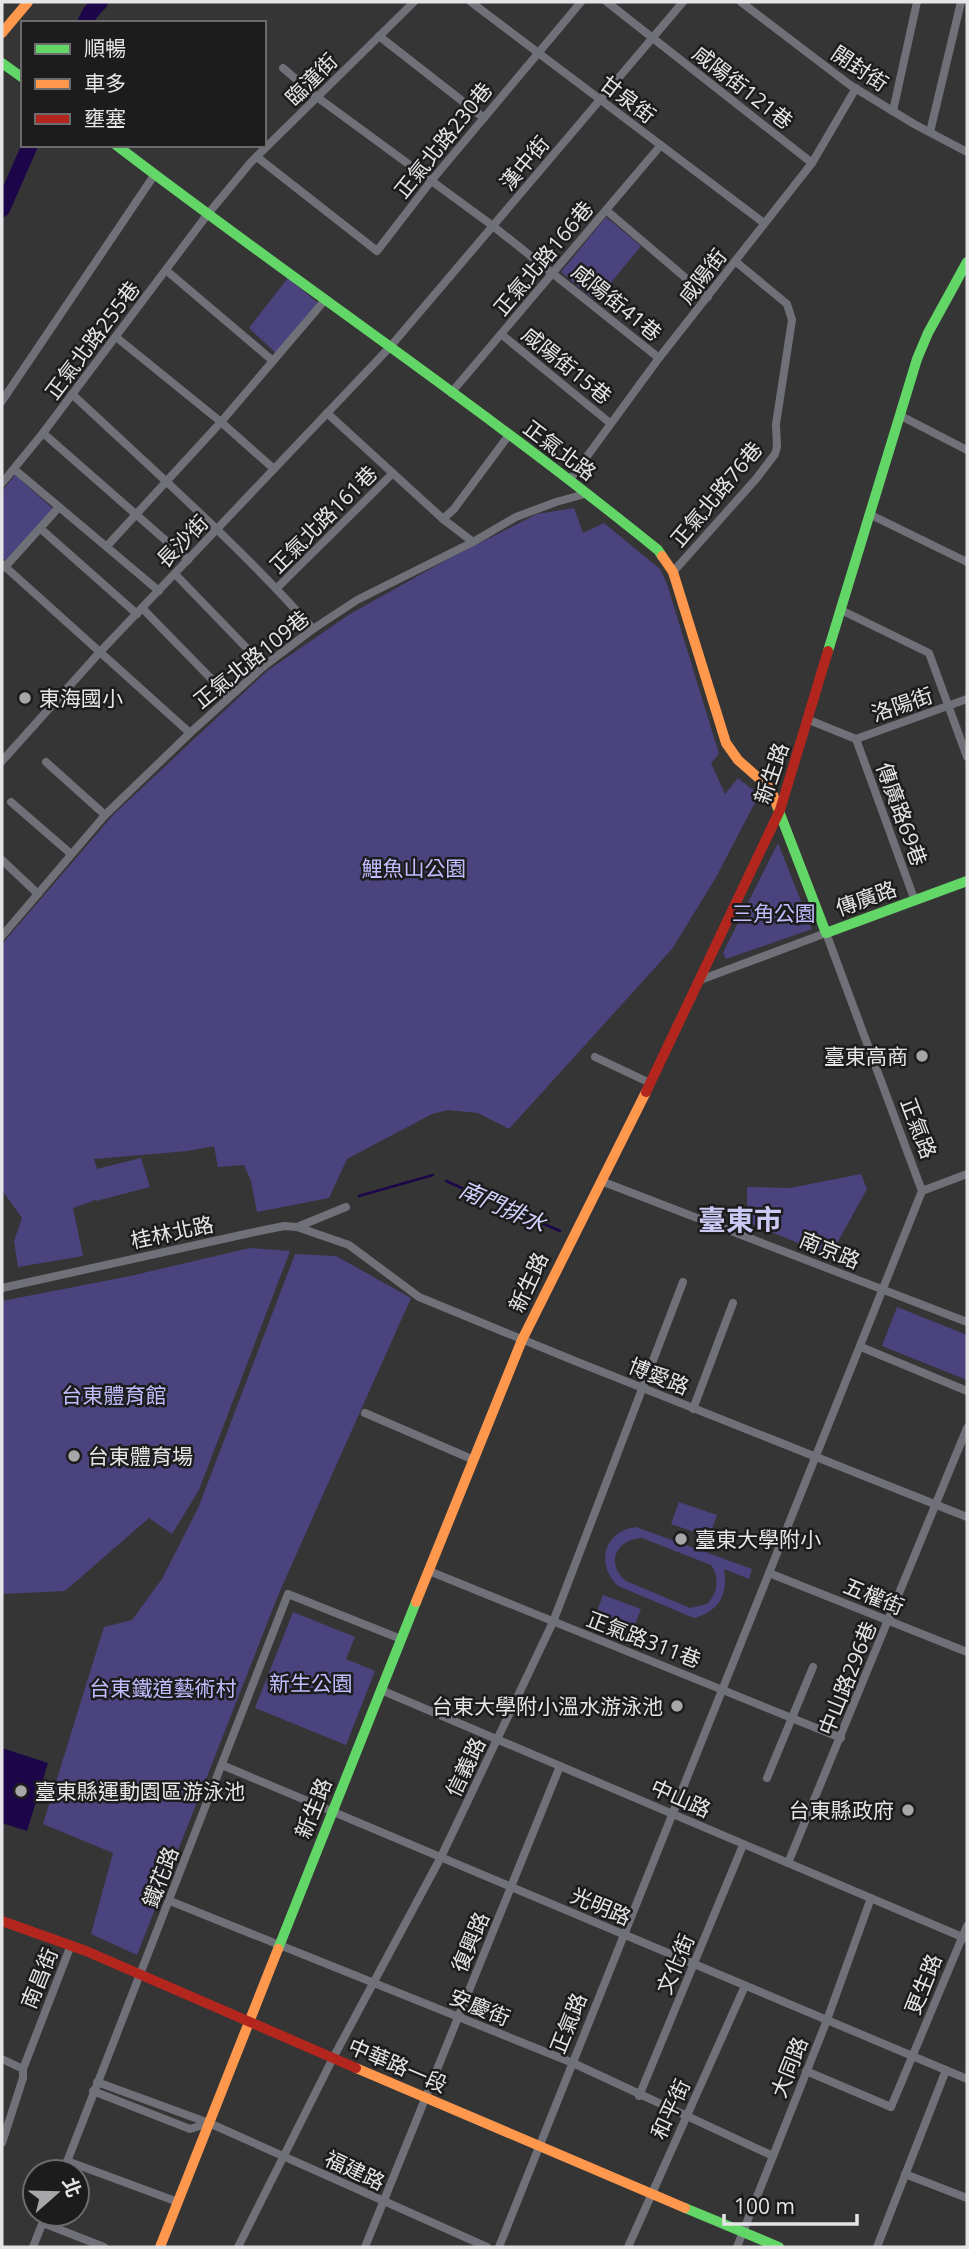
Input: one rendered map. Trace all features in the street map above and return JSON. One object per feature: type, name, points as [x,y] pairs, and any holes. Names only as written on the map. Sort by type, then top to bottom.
[{"type":"street","points":[[2,33],[28,2]]},
{"type":"street","name":"臨潼街","points":[[204,212],[414,2]]},
{"type":"street","name":"甘泉街","points":[[471,2],[764,223]]},
{"type":"street","name":"正氣北路230巷","points":[[257,157],[377,251],[431,181],[581,2]]},
{"type":"street","name":"咸陽街121巷","points":[[607,2],[812,163]]},
{"type":"street","name":"漢中街","points":[[390,347],[683,2]]},
{"type":"street","name":"開封街","points":[[741,2],[856,88],[967,152]]},
{"type":"street","points":[[893,111],[917,2]]},
{"type":"street","points":[[930,132],[961,2]]},
{"type":"street","points":[[379,36],[484,118]]},
{"type":"street","points":[[2,63],[21,77]]},
{"type":"street","name":"咸陽街41巷","points":[[283,68],[317,97],[493,226],[660,358]]},
{"type":"street","name":"咸陽街","points":[[569,481],[610,423],[812,163],[856,88]]},
{"type":"street","name":"正氣北路166巷","points":[[451,393],[661,145]]},
{"type":"street","name":"正氣北路","points":[[119,147],[509,435],[658,550],[673,572],[726,743],[738,760],[771,789],[780,810]]},
{"type":"street","points":[[2,401],[155,173]]},
{"type":"street","points":[[606,210],[708,297]]},
{"type":"street","name":"正氣北路255巷","points":[[2,483],[167,271],[204,212]]},
{"type":"street","name":"正氣北路76巷","points":[[673,572],[757,480],[777,447],[775,424],[792,327],[790,311],[787,304],[735,261]]},
{"type":"street","name":"新生路","points":[[160,2247],[522,1340],[650,1083],[780,810],[917,359],[928,333],[967,262]]},
{"type":"street","points":[[167,271],[272,361]]},
{"type":"street","points":[[107,546],[167,483],[325,300]]},
{"type":"street","name":"咸陽街15巷","points":[[501,334],[610,423]]},
{"type":"street","points":[[116,337],[274,469]]},
{"type":"street","name":"長沙街","points":[[2,761],[99,653],[390,347]]},
{"type":"street","points":[[72,394],[218,529],[277,588],[313,629]]},
{"type":"street","points":[[327,413],[443,519],[473,542]]},
{"type":"street","points":[[901,416],[967,450]]},
{"type":"street","points":[[43,433],[188,560]]},
{"type":"street","points":[[443,519],[454,509],[509,435]]},
{"type":"street","points":[[14,469],[159,591]]},
{"type":"street","name":"正氣北路161巷","points":[[277,588],[393,473]]},
{"type":"street","name":"正氣北路109巷","points":[[2,934],[105,815],[229,697],[313,629],[357,600],[473,542],[516,517],[585,494]]},
{"type":"street","points":[[59,507],[4,566],[190,733]]},
{"type":"street","points":[[869,514],[967,562]]},
{"type":"street","points":[[41,529],[139,611],[229,697]]},
{"type":"street","points":[[174,574],[264,666]]},
{"type":"street","points":[[842,610],[929,653],[967,757]]},
{"type":"street","name":"洛陽街","points":[[809,720],[856,738],[967,699]]},
{"type":"street","name":"傳廣路69巷","points":[[856,738],[915,901]]},
{"type":"street","points":[[46,762],[105,815]]},
{"type":"street","points":[[11,802],[71,855]]},
{"type":"street","name":"正氣路","points":[[499,2247],[922,1191],[780,810]]},
{"type":"street","points":[[2,860],[38,894]]},
{"type":"street","name":"傳廣路","points":[[700,980],[967,881]]},
{"type":"street","points":[[595,1057],[650,1083]]},
{"type":"street","points":[[922,1191],[967,1174]]},
{"type":"street","name":"南京路","points":[[601,1181],[967,1322]]},
{"type":"street","points":[[297,1227],[346,1207]]},
{"type":"street","name":"桂林北路","points":[[2,1288],[284,1226],[297,1227],[349,1245]]},
{"type":"street","name":"博愛路","points":[[349,1245],[419,1297],[967,1517]]},
{"type":"street","name":"信義路","points":[[238,2247],[333,2058],[441,1857],[553,1622],[682,1282]]},
{"type":"street","points":[[693,1409],[733,1303]]},
{"type":"street","points":[[861,1347],[967,1391]]},
{"type":"street","points":[[365,1413],[474,1460]]},
{"type":"street","name":"中山路296巷","points":[[788,1863],[967,1428]]},
{"type":"street","name":"正氣路311巷","points":[[429,1571],[841,1738]]},
{"type":"street","name":"五權街","points":[[769,1573],[967,1651]]},
{"type":"street","name":"鐵花路","points":[[68,2158],[288,1594],[401,1639]]},
{"type":"street","points":[[767,1777],[813,1667]]},
{"type":"street","name":"中山路","points":[[381,1690],[965,1938]]},
{"type":"street","name":"光明路","points":[[222,1765],[967,2079]]},
{"type":"street","name":"復興路","points":[[365,2247],[560,1766]]},
{"type":"street","name":"文化街","points":[[639,2095],[743,1845]]},
{"type":"street","name":"大同路","points":[[737,2247],[827,2020],[871,1898]]},
{"type":"street","name":"安慶街","points":[[170,1901],[573,2063],[772,2156]]},
{"type":"street","name":"中華路一段","points":[[2,1921],[71,1945],[540,2148],[779,2247]]},
{"type":"street","name":"更生路","points":[[806,2071],[891,2107],[965,1938],[967,1926]]},
{"type":"street","name":"南昌街","points":[[2,2143],[23,2078],[23,2069],[71,1945]]},
{"type":"street","name":"和平街","points":[[628,2247],[745,1986]]},
{"type":"street","points":[[2,2059],[23,2069]]},
{"type":"street","points":[[877,2247],[946,2070]]},
{"type":"street","name":"福建路","points":[[97,2082],[209,2123],[487,2247]]},
{"type":"street","name":"福建路","points":[[93,2091],[190,2129],[209,2123]]},
{"type":"street","points":[[91,2170],[178,2202]]},
{"type":"street","points":[[905,2174],[967,2197]]},
{"type":"street","points":[[33,2247],[40,2228]]},
{"type":"street","points":[[40,2247],[43,2228]]},
{"type":"street","points":[[65,2228],[104,2247]]},
{"type":"green space","points":[[606,217],[641,246],[596,301],[561,272]]},
{"type":"green space","points":[[288,278],[318,303],[277,354],[249,328]]},
{"type":"green space","points":[[15,475],[53,509],[7,562],[2,557],[2,491]]},
{"type":"green space","name":"鯉魚山公園","points":[[574,508],[583,533],[604,523],[660,569],[667,584],[719,754],[711,763],[725,794],[738,778],[759,795],[715,879],[672,949],[509,1129],[478,1113],[448,1110],[432,1114],[347,1159],[329,1198],[257,1212],[251,1181],[244,1165],[218,1167],[214,1146],[188,1151],[94,1159],[97,1169],[141,1158],[150,1187],[96,1201],[95,1199],[73,1208],[83,1256],[18,1267],[14,1241],[22,1218],[2,1190],[2,944],[114,814],[267,671],[350,614],[448,559],[537,514]]},
{"type":"green space","name":"三角公園","points":[[778,843],[812,929],[726,959],[723,953]]},
{"type":"green space","points":[[861,1174],[867,1189],[830,1256],[747,1222],[747,1187],[790,1188]]},
{"type":"green space","name":"台東體育館","points":[[250,1248],[290,1251],[199,1490],[172,1534],[149,1518],[65,1591],[2,1594],[2,1301],[130,1276]]},
{"type":"green space","name":"台東鐵道藝術村","points":[[295,1254],[336,1256],[411,1298],[279,1593],[137,1955],[91,1934],[113,1853],[43,1824],[104,1627],[132,1620],[162,1579],[199,1506]]},
{"type":"green space","points":[[897,1307],[967,1335],[967,1380],[882,1346]]},
{"type":"green space","points":[[679,1502],[717,1515],[709,1537],[671,1524]]},
{"type":"green space","points":[[636,1527],[752,1569],[749,1579],[724,1569],[725,1586],[720,1600],[710,1611],[694,1618],[618,1586],[607,1568],[606,1550],[616,1535]],"holes":[[[642,1538],[711,1565],[717,1580],[714,1595],[707,1604],[690,1608],[626,1581],[616,1567],[615,1560],[616,1554],[626,1543]]]},
{"type":"green space","points":[[603,1595],[641,1609],[633,1629],[596,1614]]},
{"type":"green space","name":"新生公園","points":[[293,1612],[355,1637],[346,1659],[375,1671],[346,1745],[255,1708]]},
{"type":"shaded area","name":"臺東縣運動園區游泳池","points":[[2,1748],[48,1763],[27,1831],[2,1823]]},
{"type":"waterway","points":[[86,21],[100,2]]},
{"type":"waterway","points":[[2,209],[29,147]]},
{"type":"waterway","name":"南門排水","points":[[359,1196],[433,1175]]},
{"type":"waterway","name":"南門排水","points":[[446,1181],[560,1231]]},
{"type":"traffic: fast","points":[[2,63],[21,77]]},
{"type":"traffic: fast","points":[[119,147],[525,446],[592,497],[662,556]]},
{"type":"traffic: fast","points":[[828,651],[917,359],[928,333],[967,262]]},
{"type":"traffic: fast","points":[[777,806],[826,933],[967,881]]},
{"type":"traffic: fast","points":[[278,1949],[416,1602]]},
{"type":"traffic: fast","points":[[685,2208],[779,2247]]},
{"type":"traffic: slow","points":[[2,33],[28,2]]},
{"type":"traffic: slow","points":[[662,556],[673,572],[726,743],[738,760],[771,789],[777,806]]},
{"type":"traffic: slow","points":[[416,1602],[522,1340],[646,1092]]},
{"type":"traffic: slow","points":[[160,2247],[278,1949]]},
{"type":"traffic: slow","points":[[356,2068],[685,2208]]},
{"type":"traffic: jam","points":[[646,1092],[780,810],[828,651]]},
{"type":"traffic: jam","points":[[2,1921],[86,1951],[356,2068]]},
{"type":"place","name":"東海國小","points":[[25,698]]},
{"type":"place","name":"臺東高商","points":[[922,1056]]},
{"type":"place","name":"台東體育場","points":[[74,1456]]},
{"type":"place","name":"臺東大學附小","points":[[681,1539]]},
{"type":"place","name":"台東大學附小溫水游泳池","points":[[677,1706]]},
{"type":"place","name":"臺東縣運動園區游泳池","points":[[21,1791]]},
{"type":"place","name":"台東縣政府","points":[[908,1810]]},
{"type":"district","name":"臺東市","points":[[740,1219]]}]
